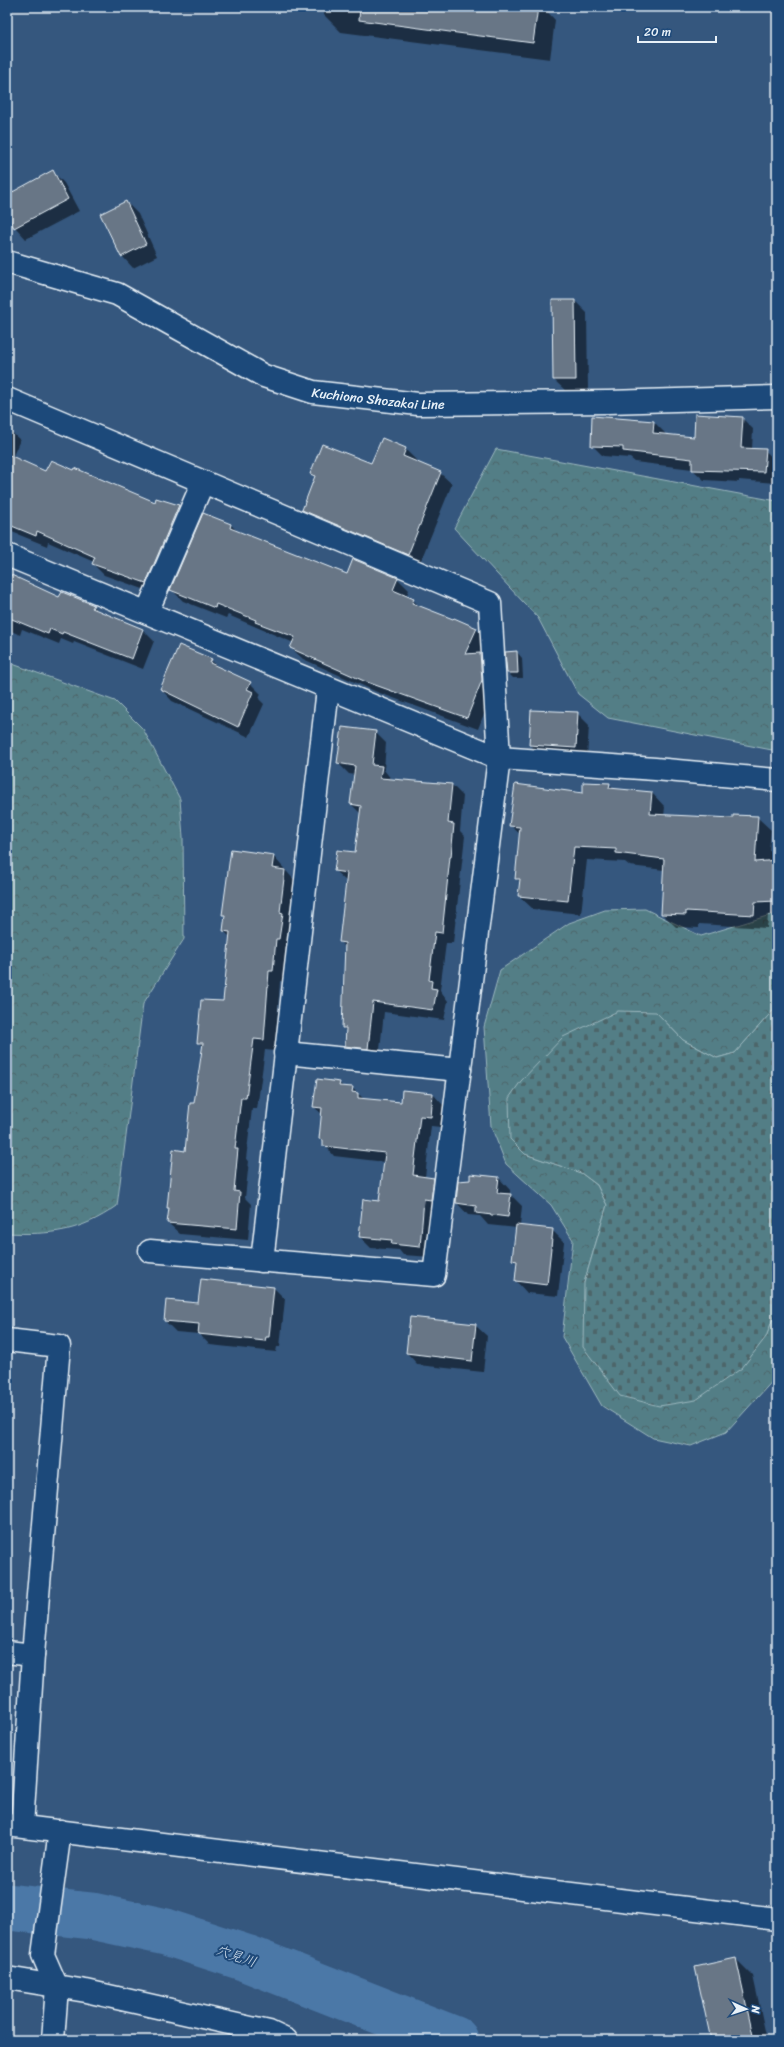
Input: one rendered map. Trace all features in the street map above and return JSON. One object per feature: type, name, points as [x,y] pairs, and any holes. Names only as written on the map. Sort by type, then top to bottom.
[{"type":"street","name":"Kuchiono Shozakai Line","points":[[7,262],[117,294],[264,376],[313,392],[418,404],[608,402],[777,397]]},
{"type":"street","points":[[7,399],[490,603],[499,758],[434,1275],[150,1251]]},
{"type":"street","points":[[147,612],[203,482]]},
{"type":"street","points":[[7,555],[147,612],[328,689],[499,758],[654,769],[777,780]]},
{"type":"street","points":[[262,1261],[328,689]]},
{"type":"street","points":[[285,1053],[460,1070]]},
{"type":"street","points":[[7,1340],[59,1346],[33,1655],[14,1826],[777,1919]]},
{"type":"street","points":[[7,1652],[33,1655]]},
{"type":"street","points":[[53,2040],[57,1987],[43,1955],[60,1831]]},
{"type":"street","points":[[7,1978],[86,1991],[262,2030],[286,2040]]},
{"type":"green space","points":[[496,449],[777,501],[777,751],[608,718],[578,694],[538,618],[454,528]]},
{"type":"green space","points":[[7,662],[115,701],[143,729],[180,799],[183,837],[184,939],[143,1004],[117,1206],[103,1215],[78,1226],[65,1230],[38,1233],[7,1233]]},
{"type":"green space","points":[[645,909],[701,936],[777,913],[777,1006],[735,1053],[717,1058],[683,1040],[656,1012],[525,1154],[581,1173],[597,1185],[607,1205],[584,1283],[766,1337],[777,1307],[777,1376],[726,1432],[691,1446],[653,1438],[602,1406],[562,1337],[573,1240],[551,1205],[506,1164],[491,1126],[484,1027],[500,970],[569,923],[605,910]]},
{"type":"green space","points":[[777,1006],[777,1307],[766,1337],[742,1368],[696,1400],[659,1406],[620,1396],[583,1347],[584,1283],[607,1205],[597,1185],[581,1173],[525,1154],[510,1139],[509,1098],[521,1081],[563,1037],[618,1011],[656,1012],[683,1040],[717,1058],[735,1053]]},
{"type":"building","points":[[360,7],[538,7],[533,43],[359,20]]},
{"type":"building","points":[[53,170],[68,199],[14,228],[7,214],[7,195]]},
{"type":"building","points":[[126,201],[146,244],[121,257],[100,214]]},
{"type":"building","points":[[552,300],[575,300],[576,380],[553,380]]},
{"type":"building","points":[[695,414],[743,417],[741,448],[766,449],[764,472],[692,470],[692,459],[623,451],[623,447],[591,446],[592,416],[654,421],[653,433],[694,437]]},
{"type":"building","points":[[382,438],[406,448],[403,456],[441,472],[408,555],[302,510],[315,476],[310,474],[322,444],[371,463]]},
{"type":"building","points":[[7,454],[45,471],[51,460],[74,470],[75,468],[155,502],[156,498],[179,505],[146,583],[92,564],[95,557],[37,531],[36,536],[7,524]]},
{"type":"building","points":[[203,513],[231,524],[230,528],[347,574],[353,559],[398,578],[393,590],[414,599],[412,603],[477,628],[465,654],[480,653],[482,680],[467,718],[364,681],[290,648],[295,637],[255,622],[256,620],[216,604],[215,608],[170,590]]},
{"type":"building","points":[[7,573],[59,597],[62,592],[94,605],[92,608],[143,629],[132,659],[63,632],[62,634],[50,629],[48,634],[7,617]]},
{"type":"building","points":[[179,645],[212,659],[210,663],[251,682],[247,689],[253,692],[238,727],[160,689]]},
{"type":"building","points":[[517,651],[518,673],[507,673],[505,652]]},
{"type":"building","points":[[531,710],[578,712],[576,748],[529,745]]},
{"type":"building","points":[[342,727],[376,731],[372,765],[382,766],[380,778],[452,784],[448,823],[454,824],[451,857],[442,933],[435,932],[429,980],[432,981],[431,988],[437,989],[433,1010],[373,1002],[368,1049],[345,1046],[346,1028],[342,1028],[345,943],[339,942],[347,873],[334,871],[337,850],[355,852],[361,806],[350,804],[355,766],[337,763]]},
{"type":"building","points":[[583,782],[610,783],[609,788],[652,792],[650,814],[733,818],[733,815],[758,816],[755,862],[777,860],[777,901],[755,902],[754,915],[686,911],[686,915],[661,914],[664,859],[616,853],[616,849],[574,847],[568,901],[518,896],[520,879],[515,879],[520,827],[509,826],[515,784],[583,793]]},
{"type":"building","points":[[231,849],[274,855],[272,868],[285,870],[280,912],[283,913],[279,939],[276,939],[273,971],[269,971],[264,1040],[254,1039],[246,1098],[241,1098],[235,1149],[238,1149],[234,1191],[240,1192],[237,1229],[167,1223],[169,1208],[167,1208],[173,1149],[185,1151],[190,1103],[194,1103],[203,1043],[197,1043],[201,1000],[223,1001],[230,932],[223,931],[225,915],[222,915]]},
{"type":"building","points":[[317,1079],[340,1082],[339,1086],[353,1087],[352,1092],[358,1093],[358,1098],[401,1102],[402,1090],[433,1093],[431,1117],[420,1116],[413,1175],[434,1178],[431,1200],[424,1199],[420,1247],[391,1244],[392,1240],[359,1237],[363,1199],[379,1201],[385,1153],[323,1146],[323,1140],[319,1139],[322,1108],[313,1107]]},
{"type":"building","points":[[470,1174],[499,1177],[497,1193],[511,1194],[508,1217],[476,1213],[476,1206],[456,1203],[458,1181],[470,1180]]},
{"type":"building","points":[[516,1225],[553,1229],[547,1285],[515,1281],[517,1261],[512,1260]]},
{"type":"building","points":[[201,1279],[274,1287],[269,1337],[266,1337],[265,1341],[198,1334],[199,1324],[164,1321],[166,1300],[198,1303]]},
{"type":"building","points":[[410,1317],[476,1324],[472,1361],[406,1353]]},
{"type":"building","points":[[736,1958],[754,2040],[711,2040],[695,1967]]},
{"type":"waterway","name":"穴見川","points":[[7,1907],[92,1916],[166,1932],[246,1958],[455,2040]]}]
